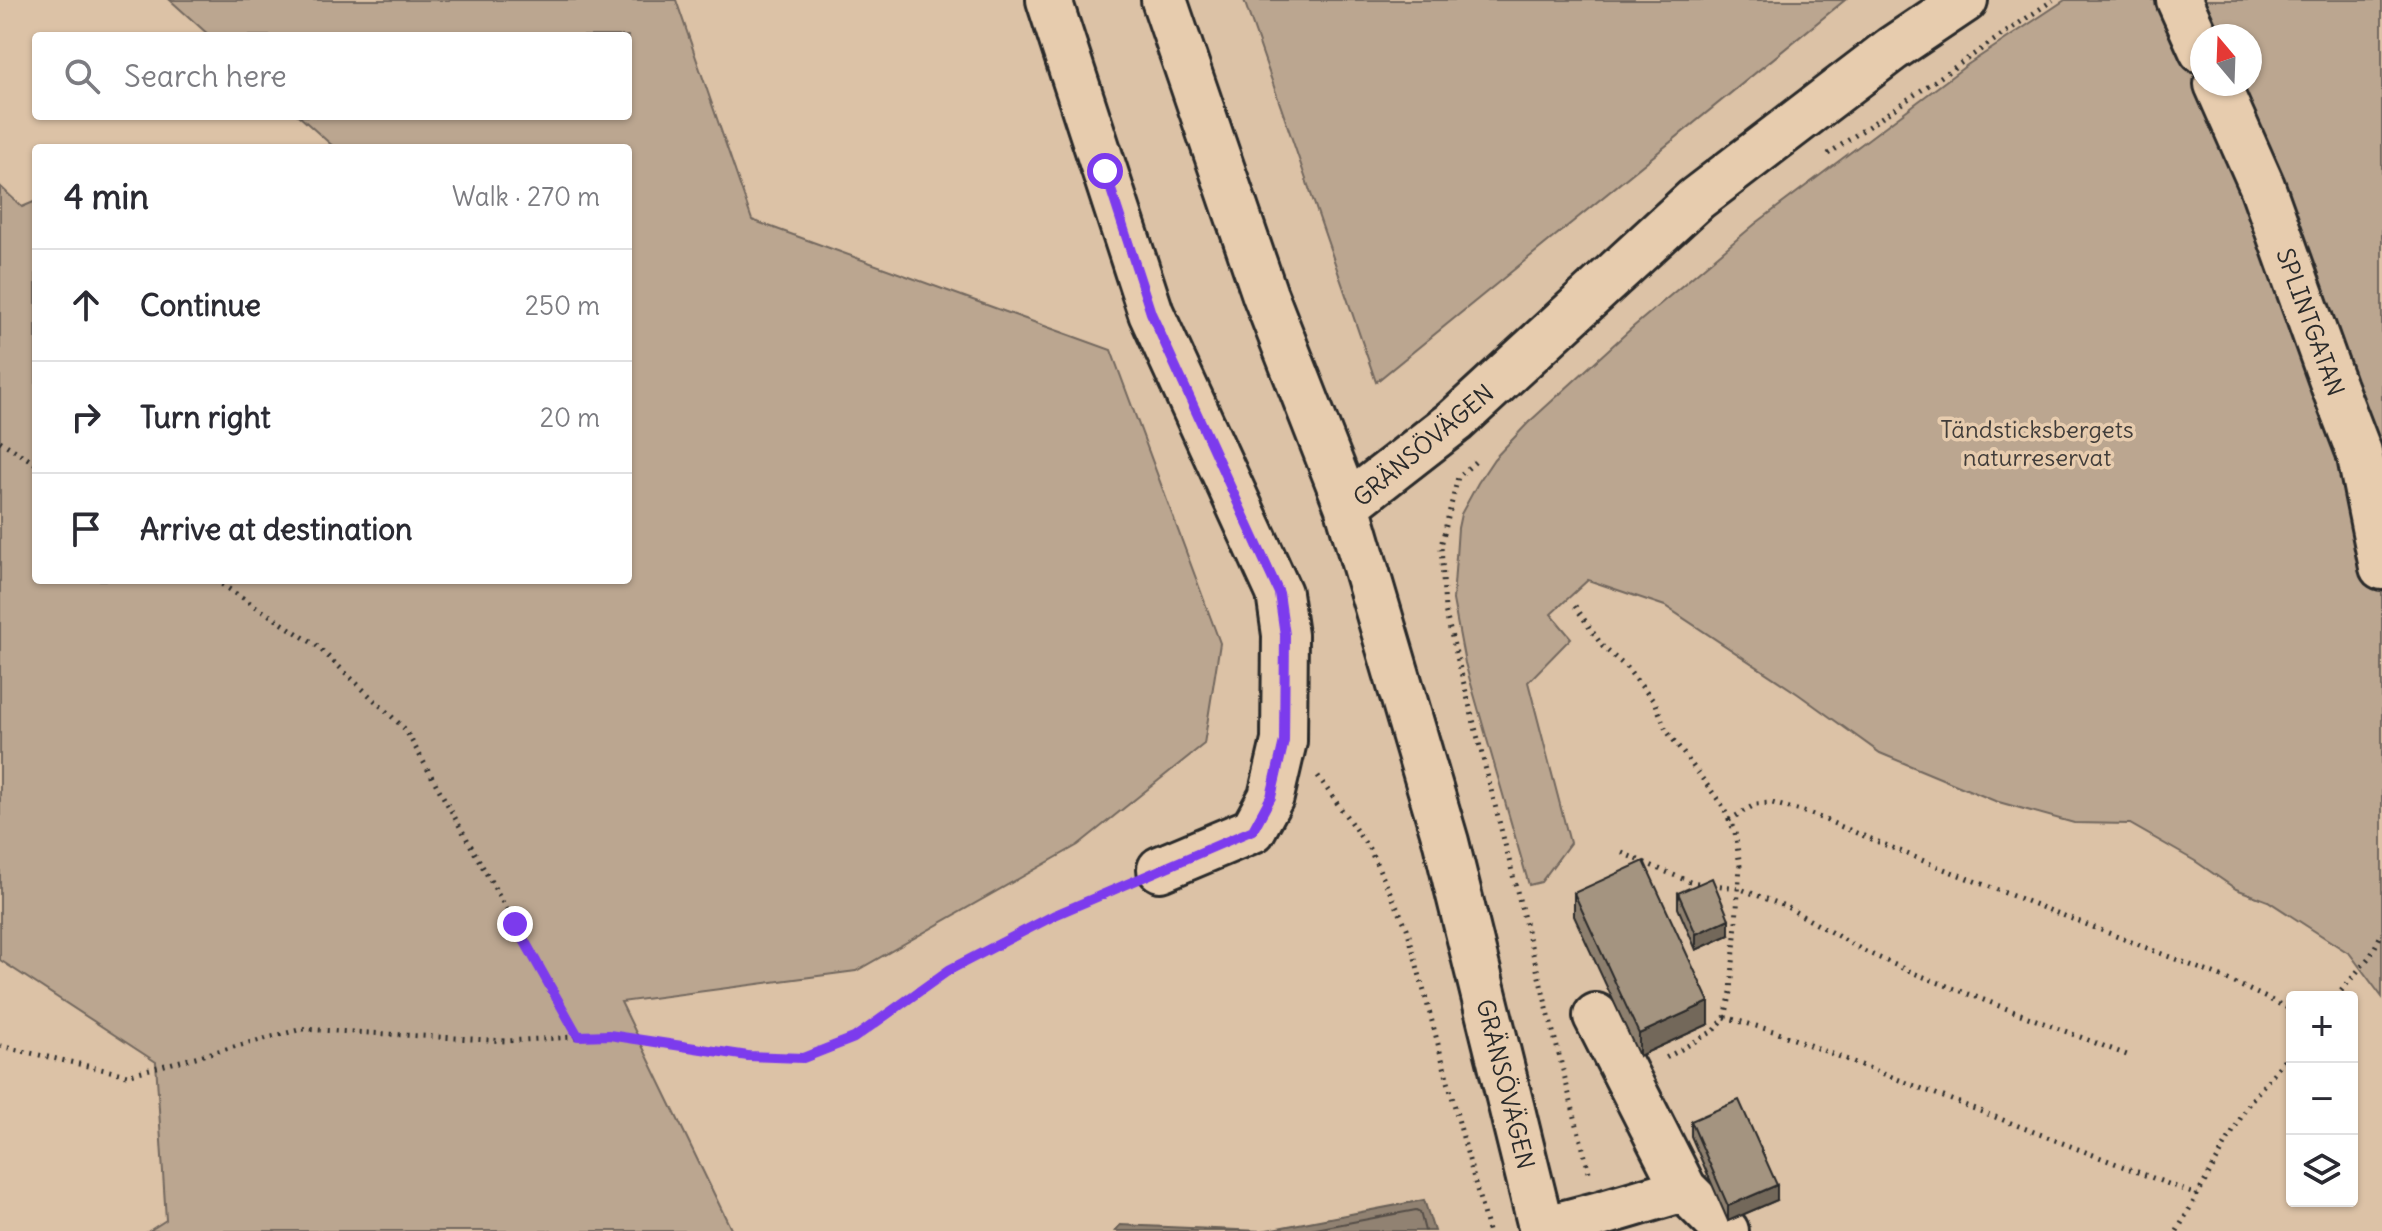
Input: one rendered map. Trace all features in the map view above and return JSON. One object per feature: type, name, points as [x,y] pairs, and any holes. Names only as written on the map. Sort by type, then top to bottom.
[{"type":"street","points":[[1049,0],[1151,313],[1279,593],[1285,635],[1284,741],[1271,797],[1253,830],[1160,869]]},
{"type":"street","points":[[1164,0],[1265,295],[1347,505]]},
{"type":"street","name":"GRÄNSÖVÄGEN","points":[[1542,1230],[1446,842],[1347,505],[1455,421],[1696,199],[1892,49],[1965,0]]},
{"type":"street","points":[[2179,0],[2190,24]]},
{"type":"street","name":"SPLINTGATAN","points":[[2222,96],[2262,186],[2359,452],[2382,567]]},
{"type":"street","points":[[1596,1016],[1684,1189],[1726,1231]]},
{"type":"street","points":[[1542,1230],[1684,1189]]},
{"type":"path","points":[[1825,156],[2053,0]]},
{"type":"path","points":[[0,441],[32,461]]},
{"type":"path","points":[[1481,456],[1458,477],[1441,546],[1445,610],[1600,1214]]},
{"type":"path","points":[[221,584],[317,646],[405,729],[578,1036]]},
{"type":"path","points":[[1575,606],[1603,647],[1625,666],[1656,704],[1666,730],[1722,805],[1735,832],[1740,866],[1731,992],[1725,1017],[1715,1030],[1628,1079]]},
{"type":"path","points":[[1284,741],[1321,779],[1370,850],[1407,928],[1488,1231]]},
{"type":"path","points":[[1729,820],[1756,804],[1772,803],[1811,814],[2224,978],[2286,1007]]},
{"type":"path","points":[[1622,853],[1690,882],[1738,888],[1785,906],[1864,951],[1911,972],[2127,1055]]},
{"type":"path","points":[[0,1046],[127,1075],[302,1029],[506,1041],[609,1035],[748,1056],[803,1058],[854,1038],[949,970],[1055,915],[1160,869]]},
{"type":"path","points":[[2341,991],[2371,955],[2382,933]]},
{"type":"path","points":[[1725,1017],[1773,1031],[2197,1195]]},
{"type":"path","points":[[2177,1231],[2249,1103],[2286,1058]]},
{"type":"green space","points":[[170,0],[676,0],[752,220],[1111,350],[1220,643],[1204,744],[1078,845],[856,971],[621,1002],[732,1231],[149,1231],[166,1220],[156,1062],[0,960],[0,186],[22,207],[32,203],[32,584],[632,584],[632,144],[330,144],[304,120],[632,120],[632,32],[206,32]]},
{"type":"green space","points":[[1244,0],[1845,0],[1376,382]]},
{"type":"green space","name":"Tändsticksbergets naturreservat","points":[[2065,0],[2382,0],[2382,997],[2350,954],[2268,901],[2236,889],[2195,861],[2130,824],[2074,823],[1995,801],[1880,753],[1798,694],[1665,606],[1588,580],[1551,614],[1571,638],[1528,682],[1570,843],[1541,882],[1529,885],[1465,663],[1453,600],[1461,514],[1494,459],[1528,423],[1633,327],[1755,224],[1967,65]]},
{"type":"water","points":[[1424,1200],[1434,1231],[1262,1231]]},
{"type":"water","points":[[1120,1225],[1261,1231],[1115,1231]]},
{"type":"building","points":[[1644,861],[1709,1002],[1639,1034],[1574,893]]},
{"type":"building","points":[[1712,878],[1729,919],[1696,934],[1678,893]]},
{"type":"building","points":[[1739,1100],[1777,1185],[1728,1206],[1691,1121]]},
{"type":"route","points":[[515,924],[578,1036],[609,1035],[748,1056],[803,1058],[854,1038],[949,970],[1055,915],[1253,830],[1271,797],[1284,741],[1285,635],[1279,593],[1151,313],[1105,171]]}]
